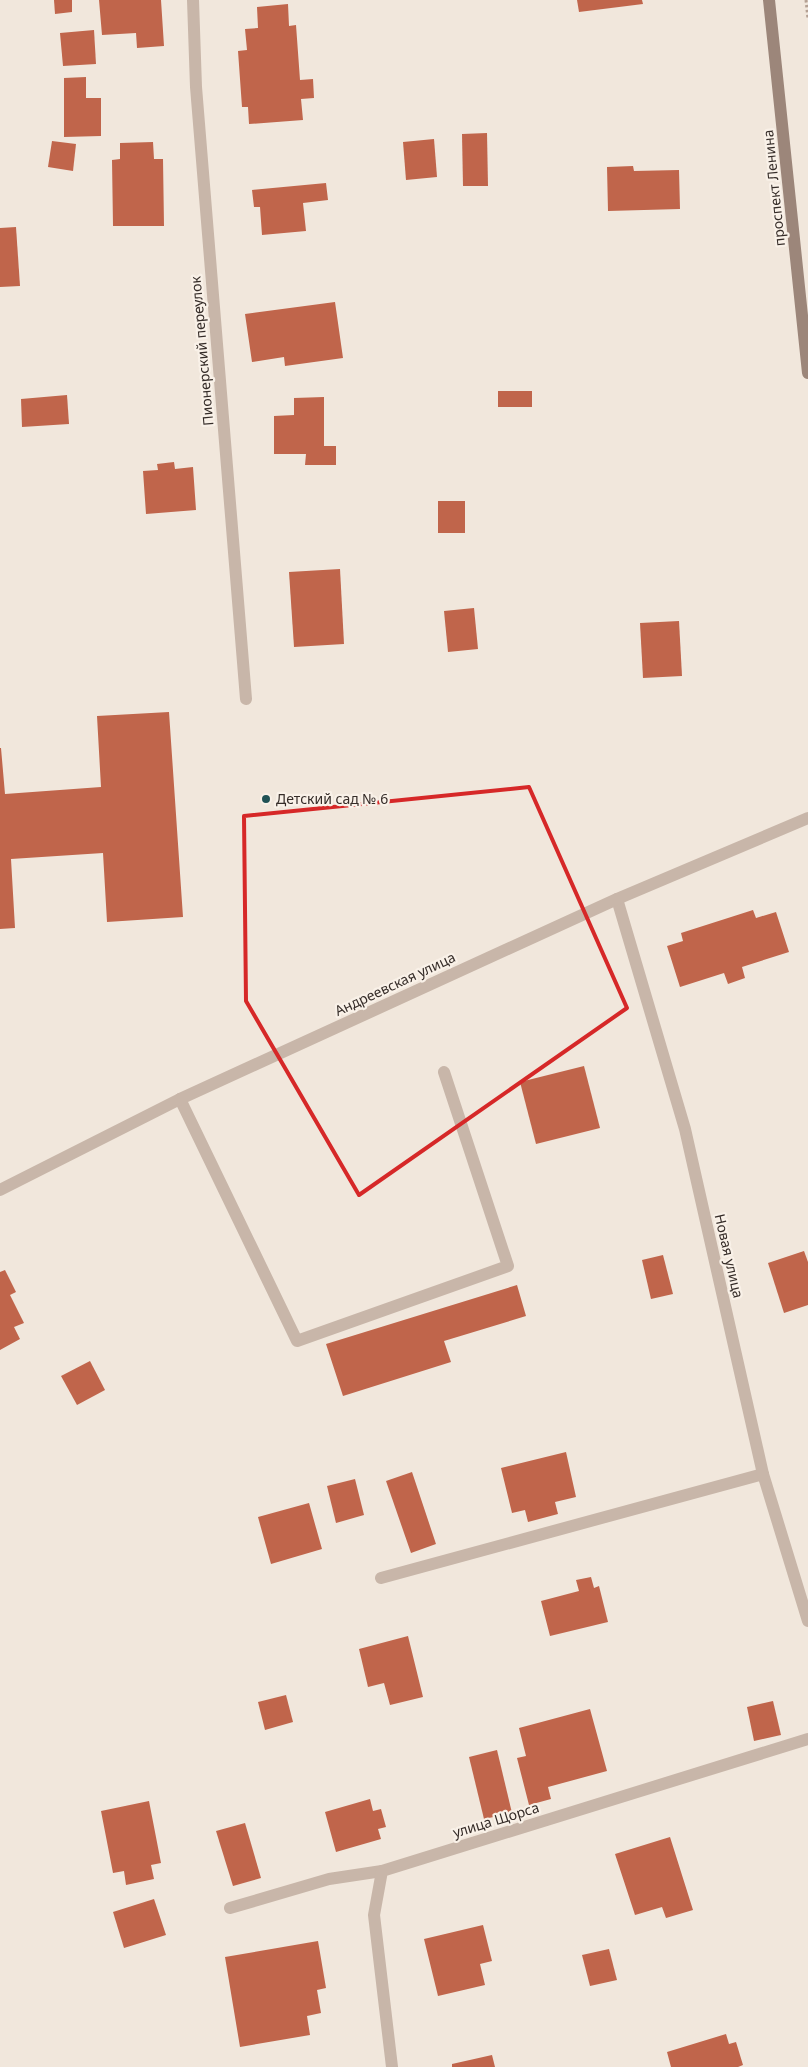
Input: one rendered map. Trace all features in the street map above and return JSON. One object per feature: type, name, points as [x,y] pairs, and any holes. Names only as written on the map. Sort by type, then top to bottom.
[{"type":"street","name":"Пионерский переулок","points":[[193,0],[196,87],[246,700]]},
{"type":"street","name":"проспект Ленина","points":[[769,0],[808,373]]},
{"type":"street","name":"Андреевская улица","points":[[0,1190],[180,1099],[616,899],[808,818]]},
{"type":"street","name":"Новая улица","points":[[616,899],[685,1129],[763,1474],[808,1621]]},
{"type":"street","points":[[180,1099],[297,1341],[508,1266],[444,1072]]},
{"type":"street","points":[[381,1578],[763,1474]]},
{"type":"street","name":"улица Щорса","points":[[230,1908],[329,1879],[382,1871],[808,1739]]},
{"type":"street","points":[[382,1871],[374,1915],[392,2067]]},
{"type":"path","points":[[806,0],[808,19]]},
{"type":"highlighted area","points":[[529,787],[627,1008],[359,1195],[246,1001],[244,816]]},
{"type":"building","points":[[54,0],[72,0],[72,12],[55,14]]},
{"type":"building","points":[[99,0],[161,0],[164,46],[137,48],[136,33],[102,35]]},
{"type":"building","points":[[577,0],[642,0],[643,4],[579,12]]},
{"type":"building","points":[[288,4],[289,26],[296,25],[300,80],[313,79],[314,98],[301,99],[303,120],[249,124],[248,107],[242,107],[238,51],[247,50],[245,29],[258,28],[257,7]]},
{"type":"building","points":[[94,30],[96,64],[63,66],[60,33]]},
{"type":"building","points":[[86,77],[86,98],[101,98],[101,136],[64,137],[64,78]]},
{"type":"building","points":[[487,133],[488,186],[463,186],[462,134]]},
{"type":"building","points":[[434,139],[437,177],[406,180],[403,142]]},
{"type":"building","points":[[52,141],[76,144],[73,171],[48,167]]},
{"type":"building","points":[[153,142],[154,159],[163,159],[164,226],[113,226],[112,160],[120,159],[120,143]]},
{"type":"building","points":[[633,166],[634,171],[679,170],[680,209],[608,211],[607,167]]},
{"type":"building","points":[[326,183],[328,200],[303,203],[306,231],[262,235],[260,207],[254,207],[252,190]]},
{"type":"building","points":[[16,227],[20,286],[0,287],[0,228]]},
{"type":"building","points":[[335,302],[343,358],[285,366],[284,357],[252,362],[245,314]]},
{"type":"building","points":[[498,391],[532,391],[532,407],[498,407]]},
{"type":"building","points":[[67,395],[69,424],[22,427],[21,399]]},
{"type":"building","points":[[324,397],[324,446],[336,446],[336,465],[305,465],[306,454],[274,454],[274,416],[294,415],[294,398]]},
{"type":"building","points":[[174,462],[175,469],[193,467],[196,510],[146,514],[143,471],[158,470],[157,464]]},
{"type":"building","points":[[438,501],[465,501],[465,533],[438,533]]},
{"type":"building","points":[[340,569],[344,644],[294,647],[289,572]]},
{"type":"building","points":[[474,608],[478,649],[448,652],[444,611]]},
{"type":"building","points":[[679,621],[682,676],[643,678],[640,623]]},
{"type":"building","points":[[169,712],[183,917],[107,922],[103,853],[11,859],[15,928],[0,929],[0,748],[5,794],[101,787],[97,716]]},
{"type":"building","points":[[753,910],[756,918],[776,912],[789,952],[742,967],[745,978],[728,984],[724,973],[680,987],[667,946],[683,941],[681,933]]},
{"type":"building","points":[[584,1066],[600,1128],[536,1144],[520,1082]]},
{"type":"building","points":[[804,1251],[808,1262],[808,1305],[784,1313],[768,1263]]},
{"type":"building","points":[[663,1255],[673,1294],[651,1299],[642,1260]]},
{"type":"building","points":[[5,1270],[16,1292],[10,1295],[24,1323],[14,1327],[20,1339],[0,1350],[0,1272]]},
{"type":"building","points":[[517,1285],[526,1316],[444,1341],[451,1362],[343,1396],[326,1344]]},
{"type":"building","points":[[90,1361],[105,1390],[77,1405],[61,1376]]},
{"type":"building","points":[[566,1452],[576,1497],[555,1502],[558,1514],[528,1522],[525,1510],[512,1513],[501,1468]]},
{"type":"building","points":[[412,1472],[436,1544],[411,1553],[386,1481]]},
{"type":"building","points":[[355,1479],[364,1515],[336,1523],[327,1486]]},
{"type":"building","points":[[309,1503],[322,1549],[271,1564],[258,1517]]},
{"type":"building","points":[[591,1577],[594,1588],[599,1586],[608,1622],[550,1636],[541,1601],[579,1591],[576,1580]]},
{"type":"building","points":[[408,1636],[423,1697],[390,1705],[384,1683],[368,1687],[359,1649]]},
{"type":"building","points":[[286,1695],[293,1722],[265,1730],[258,1702]]},
{"type":"building","points":[[773,1701],[781,1735],[754,1741],[747,1707]]},
{"type":"building","points":[[590,1709],[607,1771],[548,1787],[551,1799],[529,1805],[517,1758],[526,1756],[519,1728]]},
{"type":"building","points":[[497,1750],[512,1813],[484,1819],[469,1757]]},
{"type":"building","points":[[370,1799],[373,1811],[381,1809],[386,1827],[378,1829],[381,1839],[336,1852],[325,1812]]},
{"type":"building","points":[[149,1801],[161,1863],[151,1865],[154,1879],[126,1885],[124,1871],[113,1873],[101,1811]]},
{"type":"building","points":[[245,1823],[261,1878],[233,1886],[216,1831]]},
{"type":"building","points":[[670,1837],[693,1910],[666,1918],[662,1907],[635,1915],[615,1854]]},
{"type":"building","points":[[154,1899],[166,1935],[124,1948],[113,1912]]},
{"type":"building","points":[[483,1925],[492,1961],[480,1964],[485,1985],[438,1996],[424,1939]]},
{"type":"building","points":[[318,1941],[326,1988],[317,1990],[321,2013],[307,2016],[310,2035],[240,2047],[225,1957]]},
{"type":"building","points":[[609,1949],[617,1980],[590,1986],[582,1955]]},
{"type":"building","points":[[726,2034],[729,2044],[736,2042],[743,2065],[738,2067],[671,2067],[667,2052]]},
{"type":"building","points":[[492,2055],[495,2067],[452,2067],[452,2064]]},
{"type":"place","name":"Детский сад № 6","points":[[266,799]]}]
